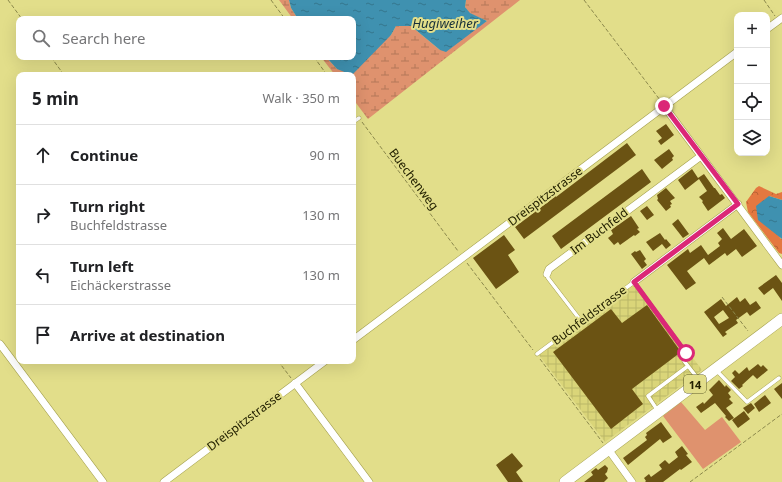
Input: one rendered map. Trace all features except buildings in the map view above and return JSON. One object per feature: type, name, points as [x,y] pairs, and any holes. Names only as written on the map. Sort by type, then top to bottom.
[{"type":"main road","name":"14","points":[[565,482],[782,319]]},
{"type":"street","points":[[770,27],[780,19]]},
{"type":"street","name":"Dreispitzstrasse","points":[[356,338],[734,54]]},
{"type":"street","points":[[664,106],[782,265]]},
{"type":"street","name":"Im Buchfeld","points":[[547,274],[549,269],[701,156]]},
{"type":"street","name":"Buchfeldstrasse","points":[[634,282],[738,204]]},
{"type":"street","points":[[0,344],[103,482]]},
{"type":"street","name":"Dreispitzstrasse","points":[[164,482],[321,364]]},
{"type":"street","points":[[295,383],[369,482]]},
{"type":"street","points":[[608,449],[632,482]]},
{"type":"lane","name":"Im Buchfeld","points":[[547,274],[548,278],[581,321]]},
{"type":"lane","name":"Buchfeldstrasse","points":[[537,354],[634,282]]},
{"type":"lane","points":[[634,282],[686,353],[684,360],[699,381]]},
{"type":"lane","points":[[658,412],[648,396],[688,366]]},
{"type":"lane","points":[[715,369],[747,402],[779,378]]},
{"type":"path","points":[[8,0],[20,16]]},
{"type":"path","points":[[271,0],[283,16]]},
{"type":"path","points":[[584,0],[664,106]]},
{"type":"path","points":[[764,0],[780,19]]},
{"type":"path","points":[[53,60],[62,72]]},
{"type":"path","points":[[316,60],[325,72]]},
{"type":"path","name":"Buechenweg","points":[[356,115],[463,258]]},
{"type":"path","points":[[722,297],[748,331]]},
{"type":"path","points":[[280,364],[295,383]]},
{"type":"path","points":[[690,482],[782,414]]},
{"type":"shaded area","points":[[636,282],[702,370],[605,442],[539,355]]},
{"type":"green space","points":[[279,0],[289,0],[291,8],[296,16],[291,16]]},
{"type":"green space","points":[[466,0],[520,0],[368,119],[356,103],[356,72],[333,72],[323,60],[329,60],[337,69],[351,60],[356,60],[356,57],[391,35],[396,26],[411,26],[440,50],[487,21],[469,13],[465,7]]},
{"type":"green space","points":[[759,186],[776,194],[782,192],[782,200],[769,196],[780,238],[782,239],[782,254],[779,253],[748,212],[746,202]]},
{"type":"green space","points":[[681,402],[705,430],[722,417],[741,442],[703,469],[663,416]]},
{"type":"water","name":"Hugiweiher","points":[[289,0],[466,0],[465,7],[470,13],[487,21],[446,52],[440,50],[411,26],[396,26],[391,35],[355,72],[344,72],[337,69],[329,60],[356,60],[356,16],[296,16],[291,8]]},
{"type":"water","points":[[769,196],[782,200],[782,239],[758,220],[756,206]]},
{"type":"route","points":[[664,106],[738,204],[634,282],[686,353]]}]
